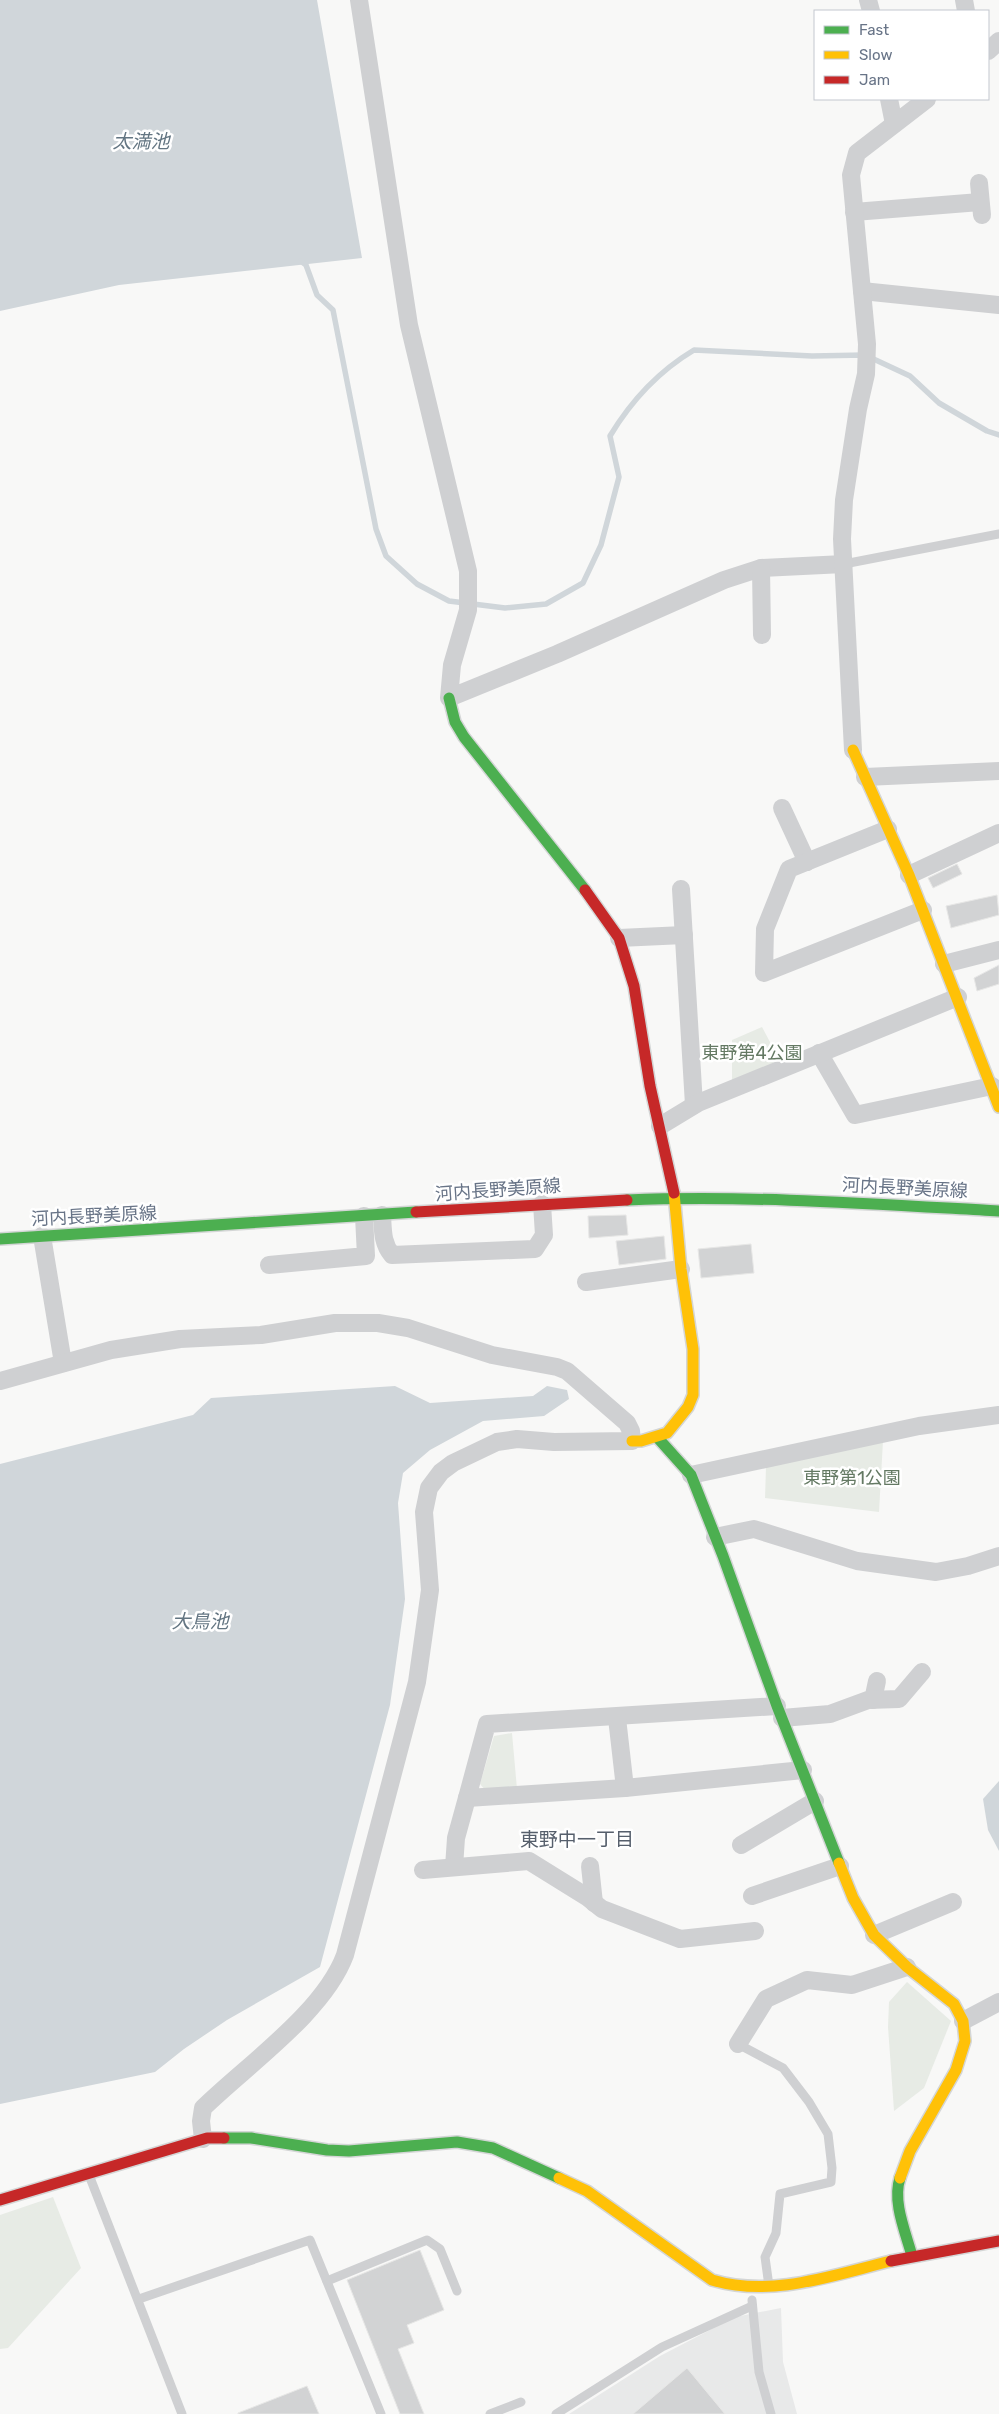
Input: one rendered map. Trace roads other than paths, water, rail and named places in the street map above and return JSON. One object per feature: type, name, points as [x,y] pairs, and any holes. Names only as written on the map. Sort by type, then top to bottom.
[{"type":"street","points":[[203,2139],[202,2108],[282,2035],[319,1998],[339,1971],[345,1954],[417,1682],[430,1590],[425,1499],[433,1480],[453,1463],[487,1446],[508,1440],[554,1442],[632,1441],[657,1437],[667,1433],[688,1407],[693,1395],[693,1349],[675,1198],[650,1086],[634,986],[619,938],[604,915],[454,722],[449,698],[452,666],[468,610],[468,571],[409,325],[359,0]]},
{"type":"street","points":[[989,50],[999,41]]},
{"type":"street","points":[[889,100],[894,124]]},
{"type":"street","points":[[819,1053],[855,1115],[996,1095],[909,875],[854,750],[844,564],[844,500],[858,409],[866,374],[867,344],[851,175],[858,153],[926,100]]},
{"type":"street","points":[[854,212],[981,209],[979,183]]},
{"type":"street","points":[[862,291],[999,305]]},
{"type":"street","points":[[449,698],[557,654],[724,580],[761,568],[844,564]]},
{"type":"street","points":[[761,568],[762,635]]},
{"type":"street","points":[[866,777],[999,771]]},
{"type":"street","points":[[782,808],[807,862]]},
{"type":"street","points":[[888,829],[789,869],[765,929],[764,973],[923,910]]},
{"type":"street","points":[[909,875],[999,833]]},
{"type":"street","points":[[681,889],[694,1105]]},
{"type":"street","points":[[619,938],[684,935]]},
{"type":"street","points":[[944,964],[999,950]]},
{"type":"street","points":[[660,1126],[694,1105],[958,997]]},
{"type":"street","name":"河内長野美原線","points":[[0,1239],[542,1204],[675,1198],[812,1200],[999,1211]]},
{"type":"street","points":[[382,1215],[383,1238],[386,1249],[392,1255],[535,1249],[544,1235],[542,1204]]},
{"type":"street","points":[[269,1265],[366,1256],[364,1216]]},
{"type":"street","points":[[42,1236],[63,1363]]},
{"type":"street","points":[[586,1282],[682,1269]]},
{"type":"street","points":[[0,1381],[110,1350],[180,1339],[261,1335],[335,1323],[378,1323],[408,1328],[492,1356],[557,1367],[567,1371],[627,1423],[631,1431],[632,1441]]},
{"type":"street","points":[[690,1475],[919,1426],[999,1415]]},
{"type":"street","points":[[657,1437],[690,1475],[715,1537],[779,1712],[804,1770],[853,1898],[874,1934],[907,1967],[954,2004],[963,2021],[965,2041],[956,2070],[910,2152],[898,2184],[899,2208],[912,2256]]},
{"type":"street","points":[[715,1537],[754,1530],[807,1544],[857,1561],[936,1572],[968,1566],[999,1556]]},
{"type":"street","points":[[454,1868],[456,1838],[487,1724],[779,1712],[830,1714],[868,1700],[899,1699],[922,1672]]},
{"type":"street","points":[[873,1700],[876,1681]]},
{"type":"street","points":[[617,1718],[625,1788]]},
{"type":"street","points":[[467,1798],[625,1788],[804,1770]]},
{"type":"street","points":[[741,1846],[815,1801]]},
{"type":"street","points":[[423,1870],[529,1861],[602,1909],[680,1939],[755,1930]]},
{"type":"street","points":[[590,1866],[594,1903]]},
{"type":"street","points":[[752,1896],[840,1866]]},
{"type":"street","points":[[874,1934],[953,1902]]},
{"type":"street","points":[[738,2044],[766,1999],[807,1980],[852,1985],[907,1967]]},
{"type":"street","points":[[963,2021],[999,2002]]},
{"type":"street","points":[[0,2200],[203,2139],[251,2138],[327,2150],[457,2142],[493,2148],[512,2154],[587,2191],[633,2222],[690,2266],[712,2280],[732,2286],[780,2287],[912,2256],[999,2241]]},
{"type":"lane","points":[[844,564],[999,534]]},
{"type":"lane","points":[[738,2044],[783,2068],[828,2134],[832,2168],[830,2182],[780,2194],[776,2233],[765,2257],[769,2287]]},
{"type":"lane","points":[[88,2173],[139,2299],[182,2414]]},
{"type":"lane","points":[[139,2299],[310,2240],[381,2414]]},
{"type":"lane","points":[[327,2281],[427,2240],[440,2249],[457,2291]]},
{"type":"lane","points":[[750,2287],[759,2372],[771,2414]]},
{"type":"lane","points":[[556,2414],[662,2347],[752,2306]]},
{"type":"lane","points":[[490,2414],[520,2402]]},
{"type":"water","name":"太満池","points":[[0,0],[317,0],[362,258],[119,285],[0,311]]},
{"type":"water","name":"大鳥池","points":[[395,1386],[430,1403],[533,1396],[547,1386],[567,1390],[569,1399],[544,1416],[483,1421],[430,1450],[403,1473],[398,1503],[405,1599],[390,1705],[320,1967],[227,2020],[184,2049],[155,2072],[0,2104],[0,1464],[193,1415],[211,1398]]},
{"type":"water","points":[[999,1781],[999,1851],[988,1830],[983,1799]]},
{"type":"waterway","points":[[301,261],[306,265],[317,295],[333,310],[376,529],[386,556],[417,584],[449,601],[505,608],[546,604],[583,583],[601,545],[619,477],[610,436],[627,411],[647,388],[669,367],[694,350],[812,356],[865,355],[910,376],[939,403],[987,431],[999,435]]},
{"type":"district","name":"東野中一丁目","points":[[577,1839]]},
{"type":"park label","name":"東野第4公園","points":[[752,1053]]},
{"type":"park label","name":"東野第1公園","points":[[852,1478]]}]
